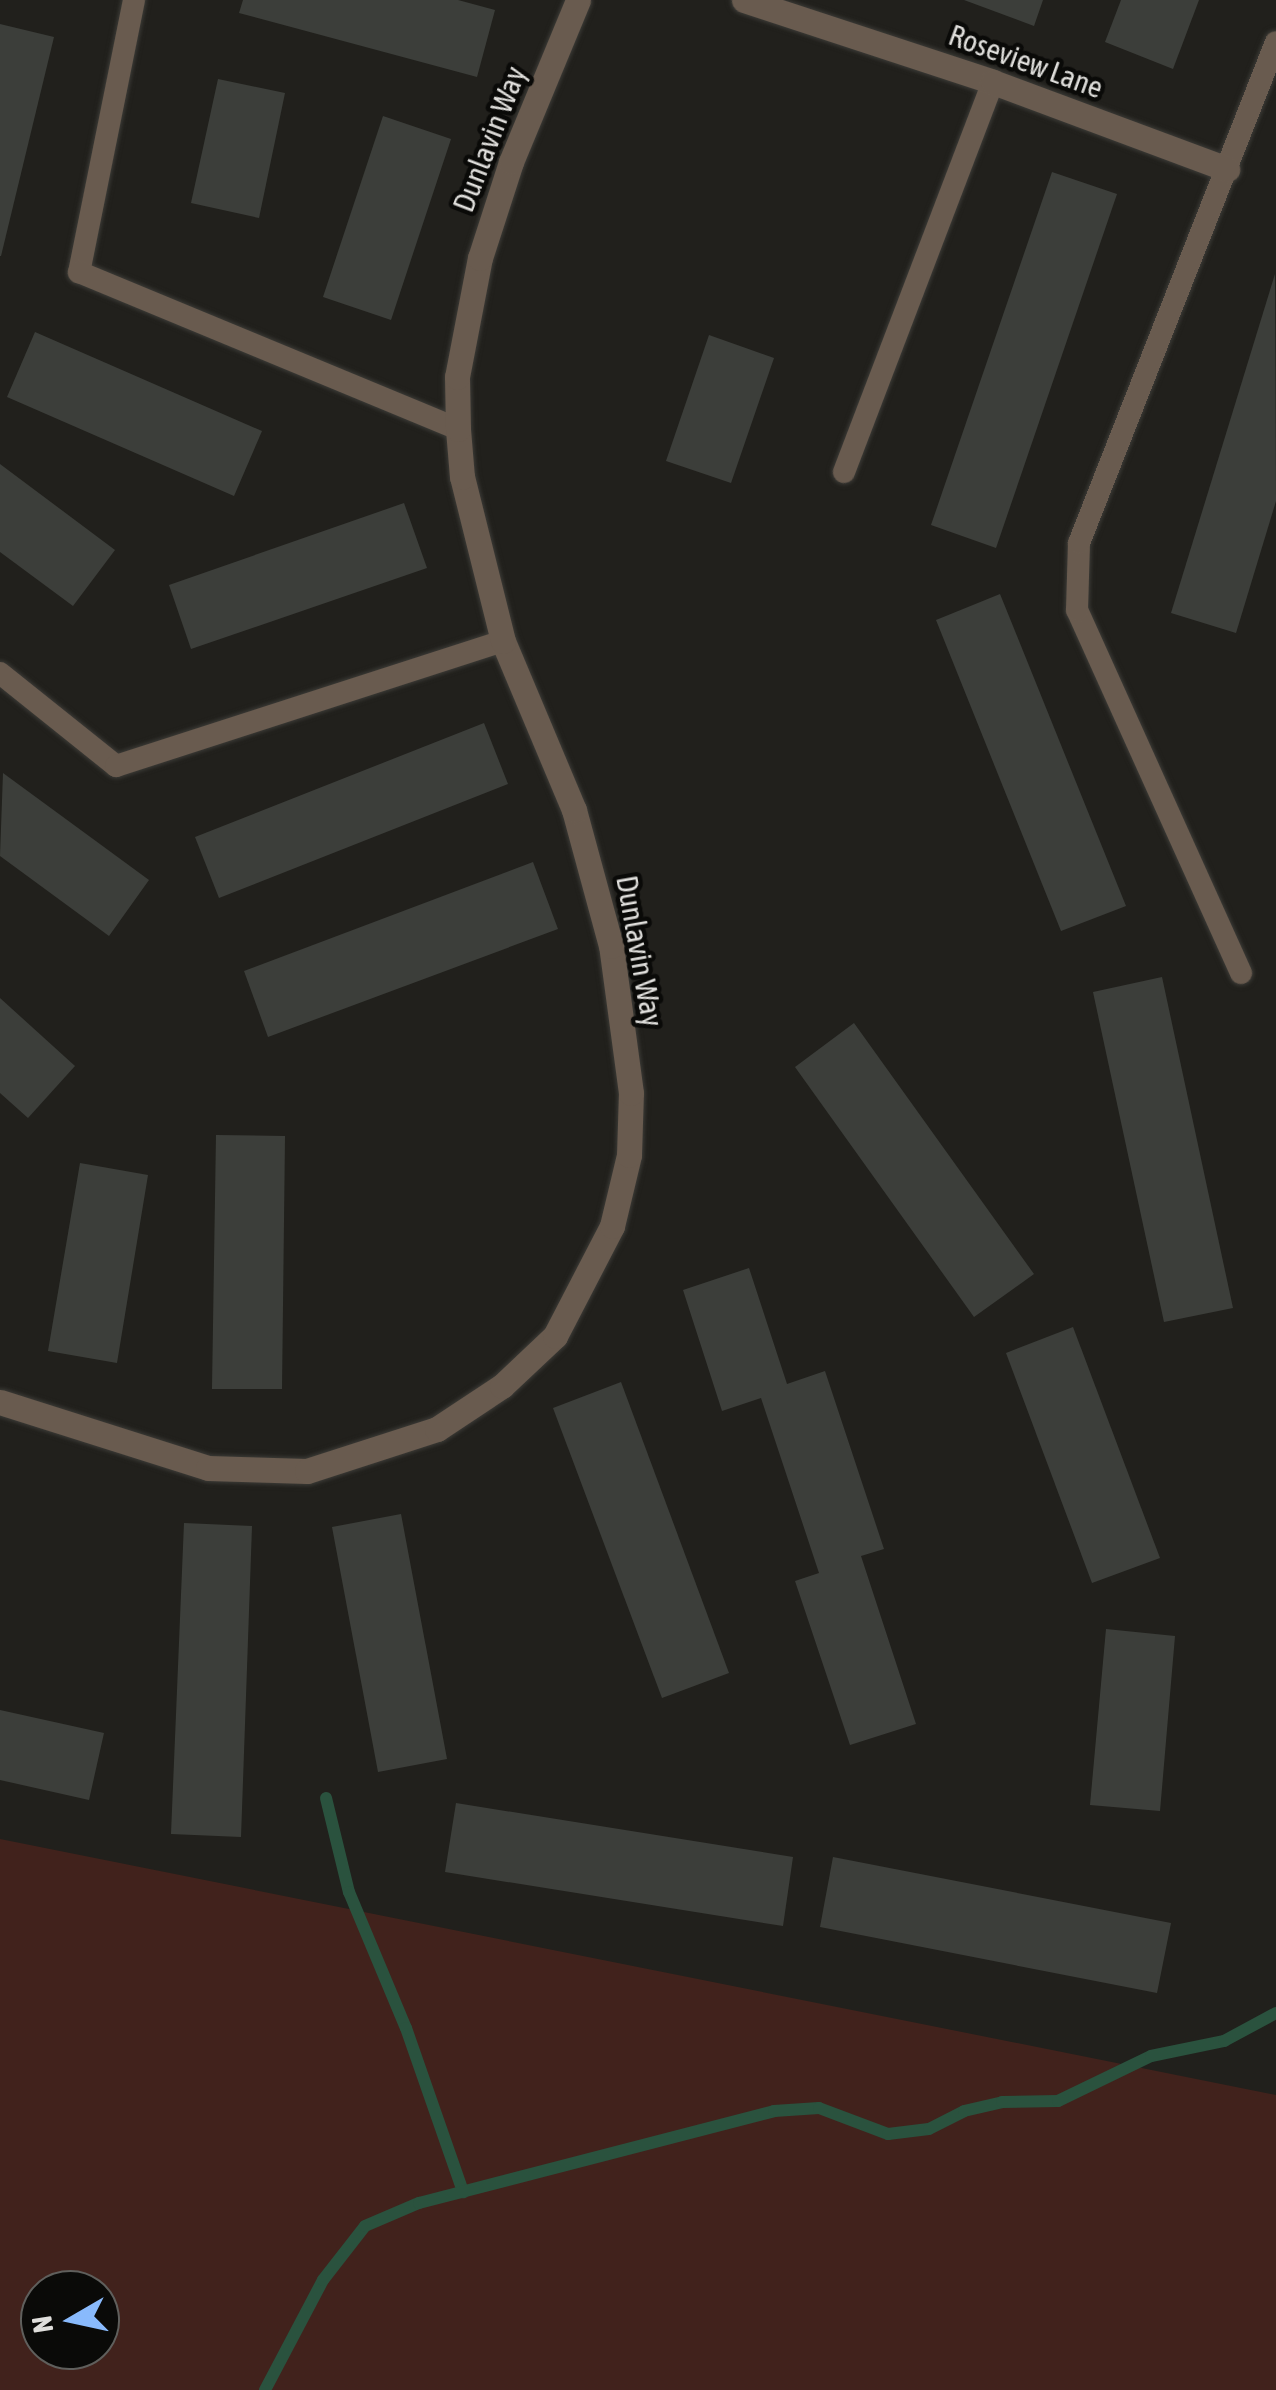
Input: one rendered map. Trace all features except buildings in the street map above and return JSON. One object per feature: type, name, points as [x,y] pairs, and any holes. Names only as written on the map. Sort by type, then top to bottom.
[{"type":"street","name":"Dunlavin Way","points":[[0,1402],[208,1468],[306,1471],[437,1429],[502,1386],[555,1336],[612,1226],[630,1155],[631,1093],[611,946],[593,871],[502,641],[462,477],[456,377],[480,258],[511,162],[578,0]]},
{"type":"street","name":"Roseview Lane","points":[[744,0],[993,82],[1226,169]]},
{"type":"lane","points":[[134,0],[79,272],[458,428]]},
{"type":"lane","points":[[1240,974],[1078,610],[1079,543],[1276,42]]},
{"type":"lane","points":[[844,472],[993,82]]},
{"type":"lane","points":[[0,672],[116,766],[502,641]]},
{"type":"shaded area","points":[[0,1839],[1276,2095],[1276,2390],[0,2390]]},
{"type":"waterway","points":[[326,1798],[349,1892],[406,2028],[463,2192]]},
{"type":"waterway","points":[[265,2390],[323,2280],[365,2226],[419,2203],[774,2111],[819,2108],[888,2134],[929,2129],[964,2111],[1002,2102],[1058,2101],[1151,2056],[1224,2041],[1276,2013]]}]
